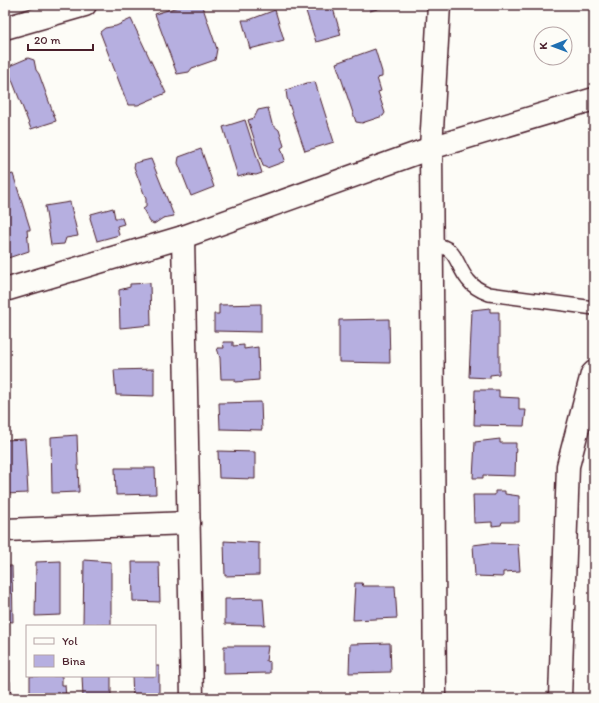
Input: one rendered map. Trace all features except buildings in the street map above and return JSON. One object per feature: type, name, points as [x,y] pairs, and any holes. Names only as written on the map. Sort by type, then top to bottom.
[{"type":"street","points":[[5,28],[57,10],[85,5]]},
{"type":"street","points":[[434,698],[430,148],[439,5]]},
{"type":"street","points":[[5,290],[183,237],[430,148],[594,99]]},
{"type":"street","points":[[183,237],[192,698]]},
{"type":"street","points":[[560,698],[568,466],[592,374],[594,372]]},
{"type":"street","points":[[5,530],[189,523]]},
{"type":"lane","points":[[431,244],[445,247],[451,251],[456,256],[468,280],[489,294],[594,308]]}]
